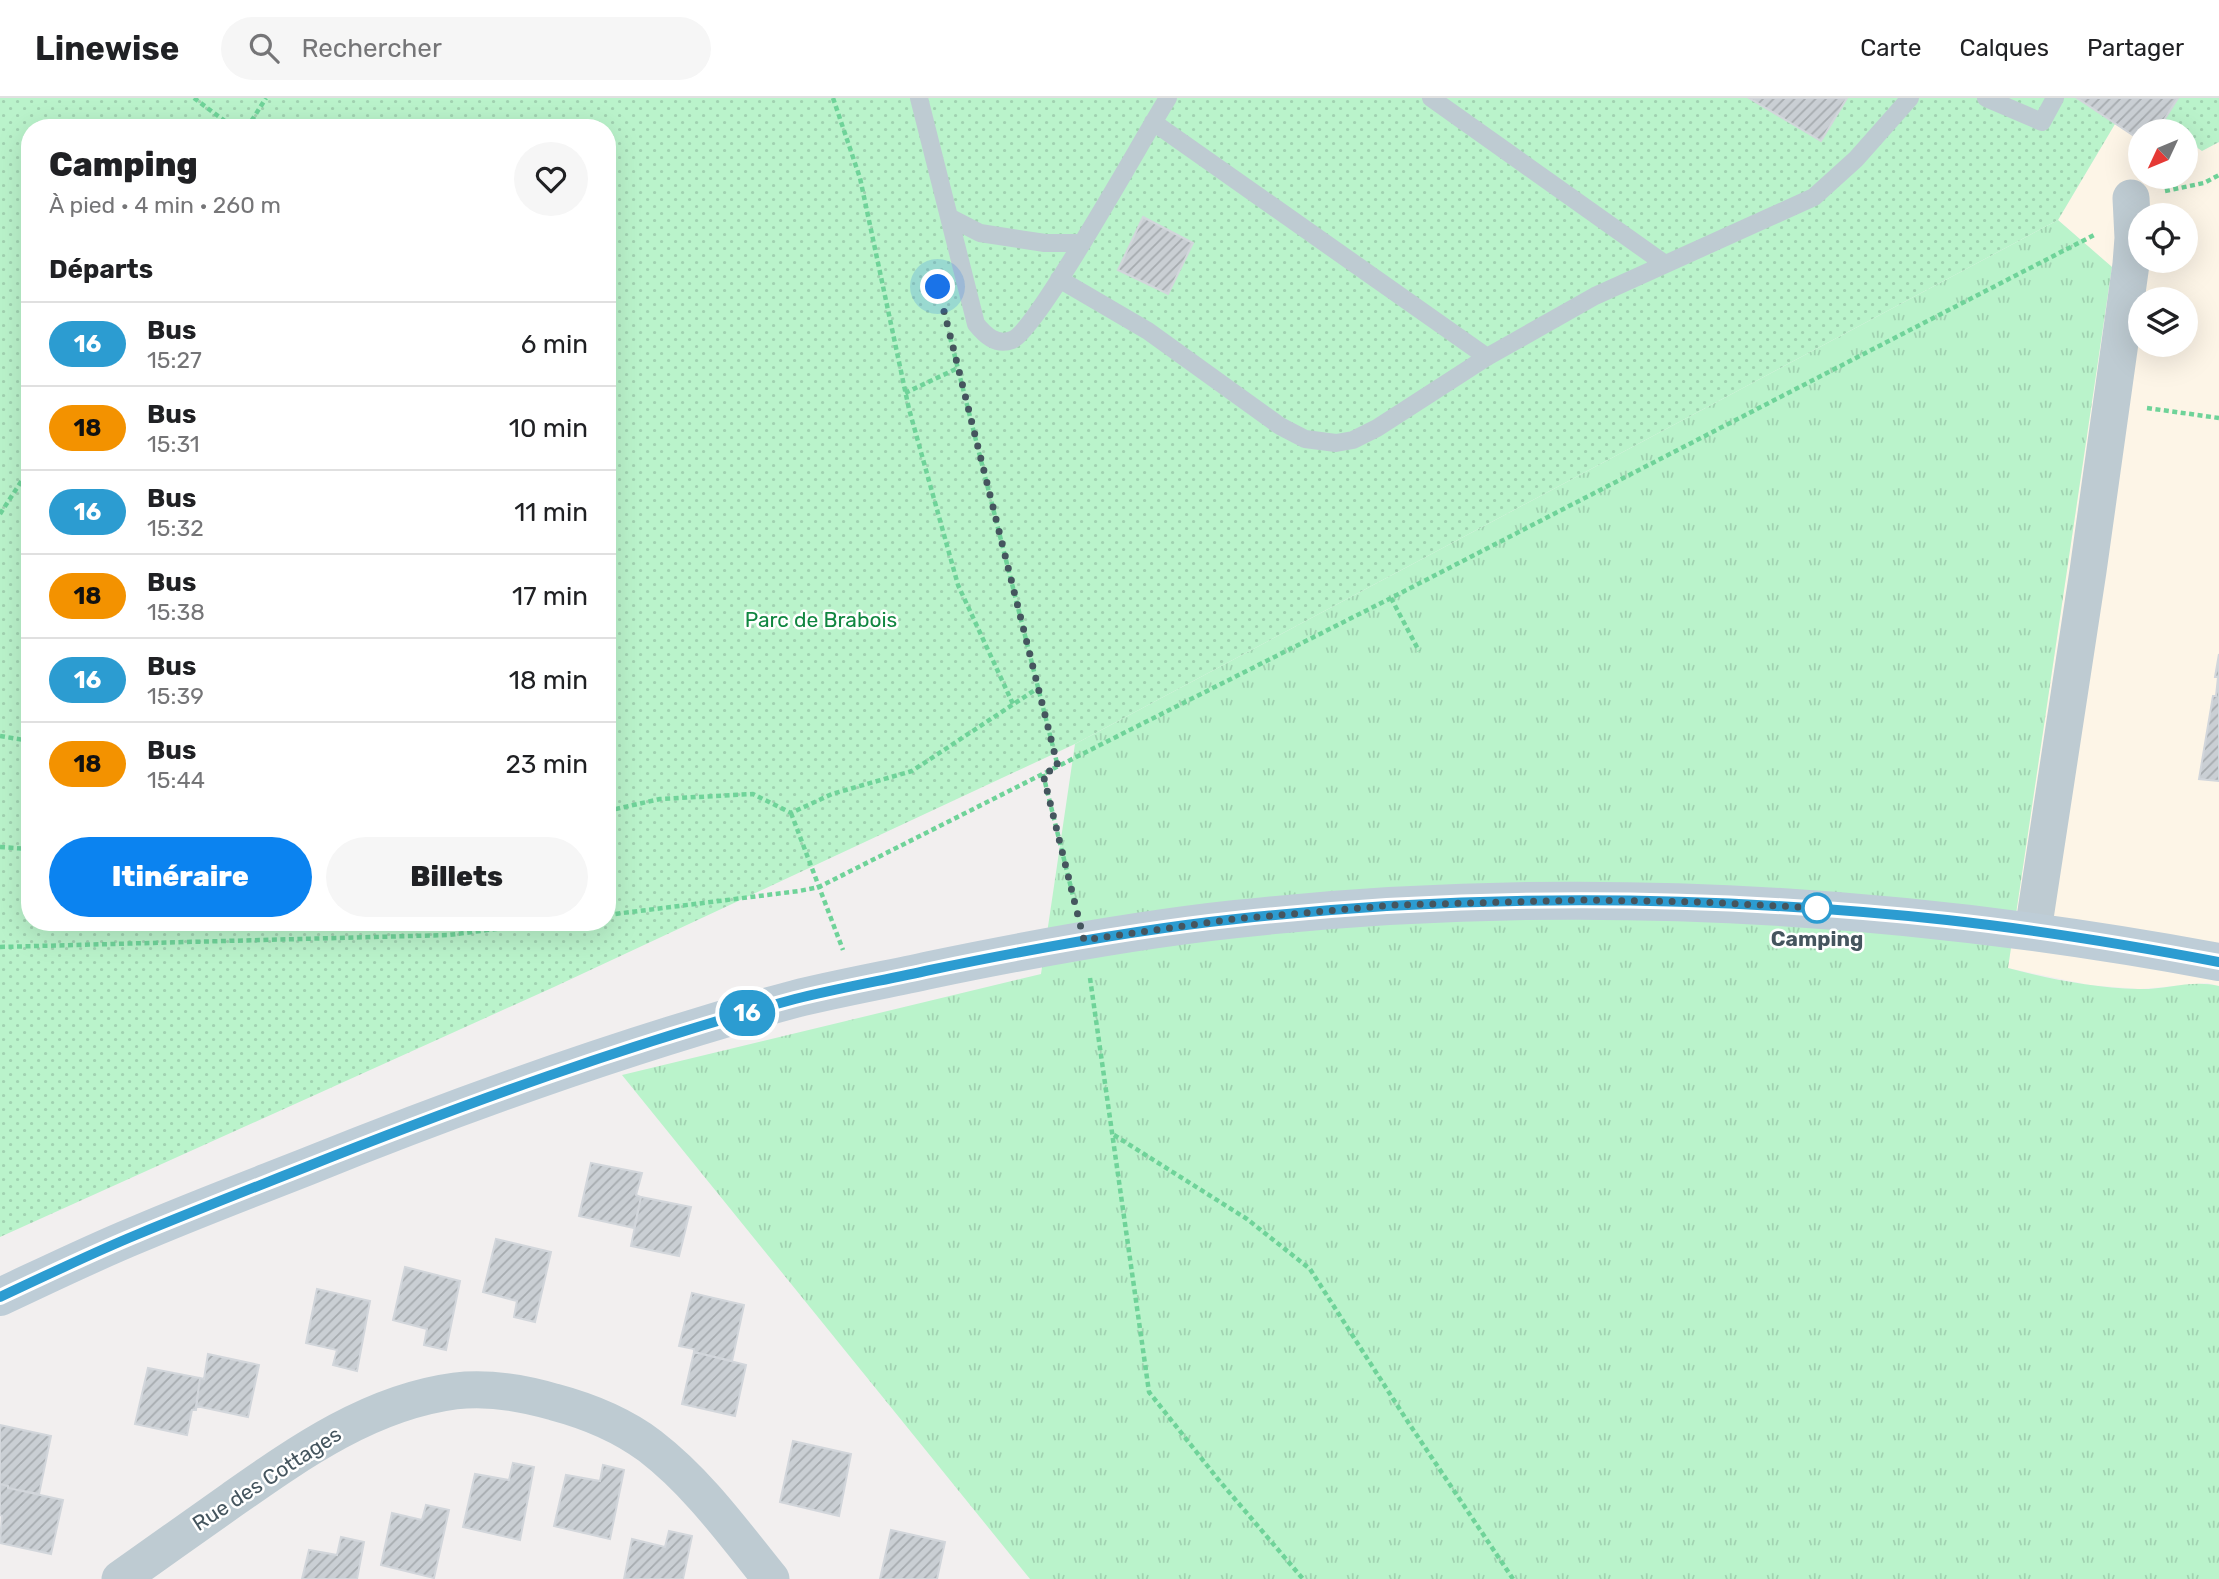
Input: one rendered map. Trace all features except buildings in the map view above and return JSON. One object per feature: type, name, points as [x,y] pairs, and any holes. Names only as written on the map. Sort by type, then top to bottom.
[{"type":"main road","points":[[0,1297],[130,1237],[437,1114],[643,1043],[801,998],[1084,940],[1234,919],[1395,905],[1583,900],[1701,902],[1817,908],[1949,920],[2124,944],[2219,962]]},
{"type":"street","points":[[2033,931],[2131,264],[2131,198]]},
{"type":"street","name":"Rue des Cottages","points":[[120,1579],[292,1457],[351,1424],[414,1400],[455,1391],[493,1390],[538,1397],[580,1409],[614,1424],[648,1444],[678,1469],[707,1499],[771,1579]]},
{"type":"lane","points":[[919,98],[976,324],[988,338],[1000,341],[1012,340],[1023,333],[1059,279],[1168,98]]},
{"type":"lane","points":[[1431,98],[1665,264]]},
{"type":"lane","points":[[1059,279],[1149,331],[1280,426],[1305,439],[1336,443],[1353,440],[1377,428],[1487,357],[1595,296],[1814,197],[1866,149],[1910,98]]},
{"type":"lane","points":[[1986,98],[2042,122],[2055,98]]},
{"type":"lane","points":[[1153,122],[1487,357]]},
{"type":"lane","points":[[948,217],[980,233],[1045,243],[1081,243]]},
{"type":"path","points":[[194,98],[222,119]]},
{"type":"path","points":[[253,119],[266,98]]},
{"type":"path","points":[[833,98],[860,178],[905,393],[958,585],[1013,705]]},
{"type":"path","points":[[2204,183],[2219,175]]},
{"type":"path","points":[[616,914],[819,887],[1391,598],[2094,235],[2131,198]]},
{"type":"path","points":[[948,327],[1058,767]]},
{"type":"path","points":[[905,393],[958,368]]},
{"type":"path","points":[[2112,403],[2219,418]]},
{"type":"path","points":[[0,514],[21,482]]},
{"type":"path","points":[[1391,598],[1419,650]]},
{"type":"path","points":[[791,813],[832,794],[912,771],[1038,688]]},
{"type":"path","points":[[0,736],[21,740]]},
{"type":"path","points":[[1043,774],[1084,940]]},
{"type":"path","points":[[616,809],[660,799],[753,793],[791,813],[857,986]]},
{"type":"path","points":[[0,847],[21,848]]},
{"type":"path","points":[[0,947],[449,935],[480,931]]},
{"type":"path","points":[[1090,977],[1149,1392],[1217,1478],[1303,1579]]},
{"type":"path","points":[[1113,1135],[1247,1219],[1310,1269],[1513,1579]]},
{"type":"shaded area","points":[[2115,124],[2128,132],[2128,189],[2198,189],[2198,148],[2202,151],[2219,142],[2219,986],[2207,983],[2140,989],[2090,985],[2008,968],[2112,267],[2058,220]]},
{"type":"green space","name":"Parc de Brabois","points":[[0,98],[2219,98],[2219,142],[2202,151],[2198,148],[2198,119],[2128,119],[2128,132],[2115,124],[2058,220],[1075,744],[554,987],[0,1237]]},
{"type":"green space","points":[[2058,220],[2112,267],[2008,968],[2105,987],[2148,989],[2189,984],[2219,986],[2219,1579],[1030,1579],[622,1075],[1041,974],[1075,744]]},
{"type":"bus line","name":"16","points":[[0,1297],[130,1237],[437,1114],[643,1043],[801,998],[1035,948],[1127,933],[1234,919],[1395,905],[1583,900],[1701,902],[1817,908],[1949,920],[2124,944],[2219,962]]},
{"type":"place","name":"Camping","points":[[1817,908]]},
{"type":"route","points":[[938,287],[1058,767],[1043,774],[1084,940],[1234,919],[1395,905],[1583,900],[1817,908]]}]
